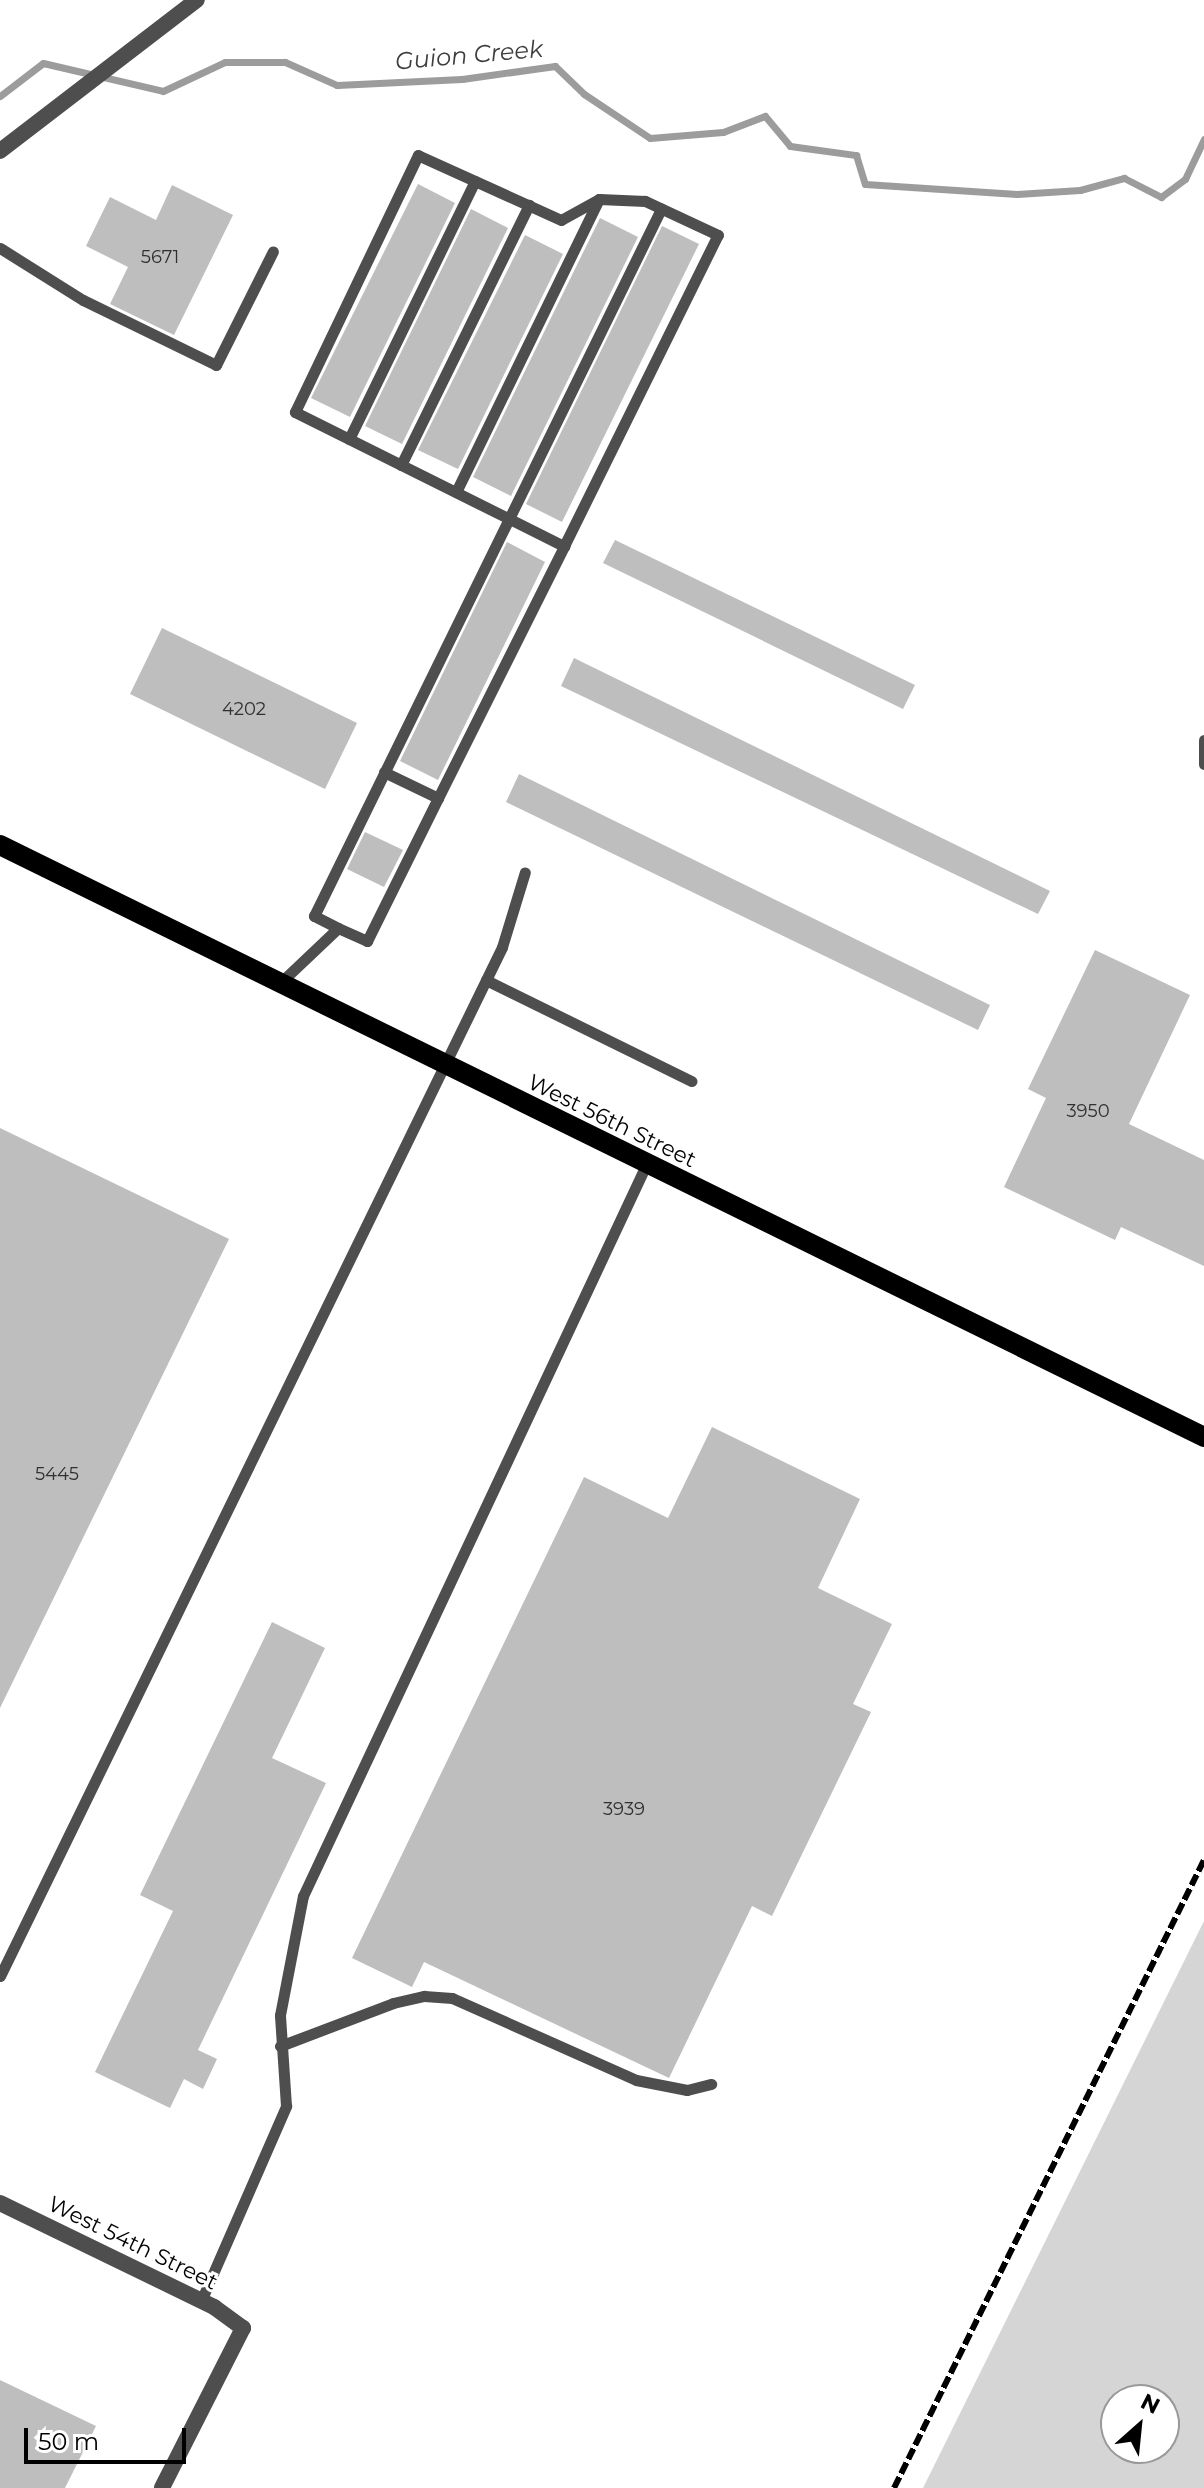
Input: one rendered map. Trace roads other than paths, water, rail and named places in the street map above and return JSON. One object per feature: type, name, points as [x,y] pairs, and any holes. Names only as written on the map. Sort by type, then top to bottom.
[{"type":"main road","name":"West 56th Street","points":[[0,845],[444,1066],[1204,1437]]},
{"type":"street","points":[[0,151],[197,0]]},
{"type":"street","name":"West 54th Street","points":[[0,2203],[201,2301],[243,2328],[162,2488]]},
{"type":"lane","points":[[564,546],[507,517],[295,412],[418,155],[561,220],[599,199],[645,201],[718,235],[564,546],[367,941],[314,916],[507,517],[661,209]]},
{"type":"lane","points":[[349,439],[475,181]]},
{"type":"lane","points":[[456,492],[599,199]]},
{"type":"lane","points":[[401,465],[529,205]]},
{"type":"lane","points":[[0,248],[83,300],[216,365],[273,251]]},
{"type":"lane","points":[[1204,740],[1204,764]]},
{"type":"lane","points":[[384,772],[438,798]]},
{"type":"lane","points":[[0,1976],[486,980],[525,872]]},
{"type":"lane","points":[[280,983],[338,928]]},
{"type":"lane","points":[[486,980],[691,1081]]},
{"type":"lane","points":[[201,2301],[286,2106],[280,2015],[303,1896],[646,1165]]},
{"type":"lane","points":[[280,2046],[393,2003],[424,1996],[452,1998],[636,2080],[687,2090],[711,2084]]},
{"type":"waterway","name":"Guion Creek","points":[[0,96],[43,63],[163,91],[225,62],[285,62],[337,85],[462,79],[555,66],[584,94],[650,138],[723,132],[765,116],[790,146],[856,155],[865,184],[1017,194],[1080,190],[1124,178],[1161,197],[1185,179],[1204,139]]},
{"type":"railway","points":[[894,2488],[1204,1860]]}]
